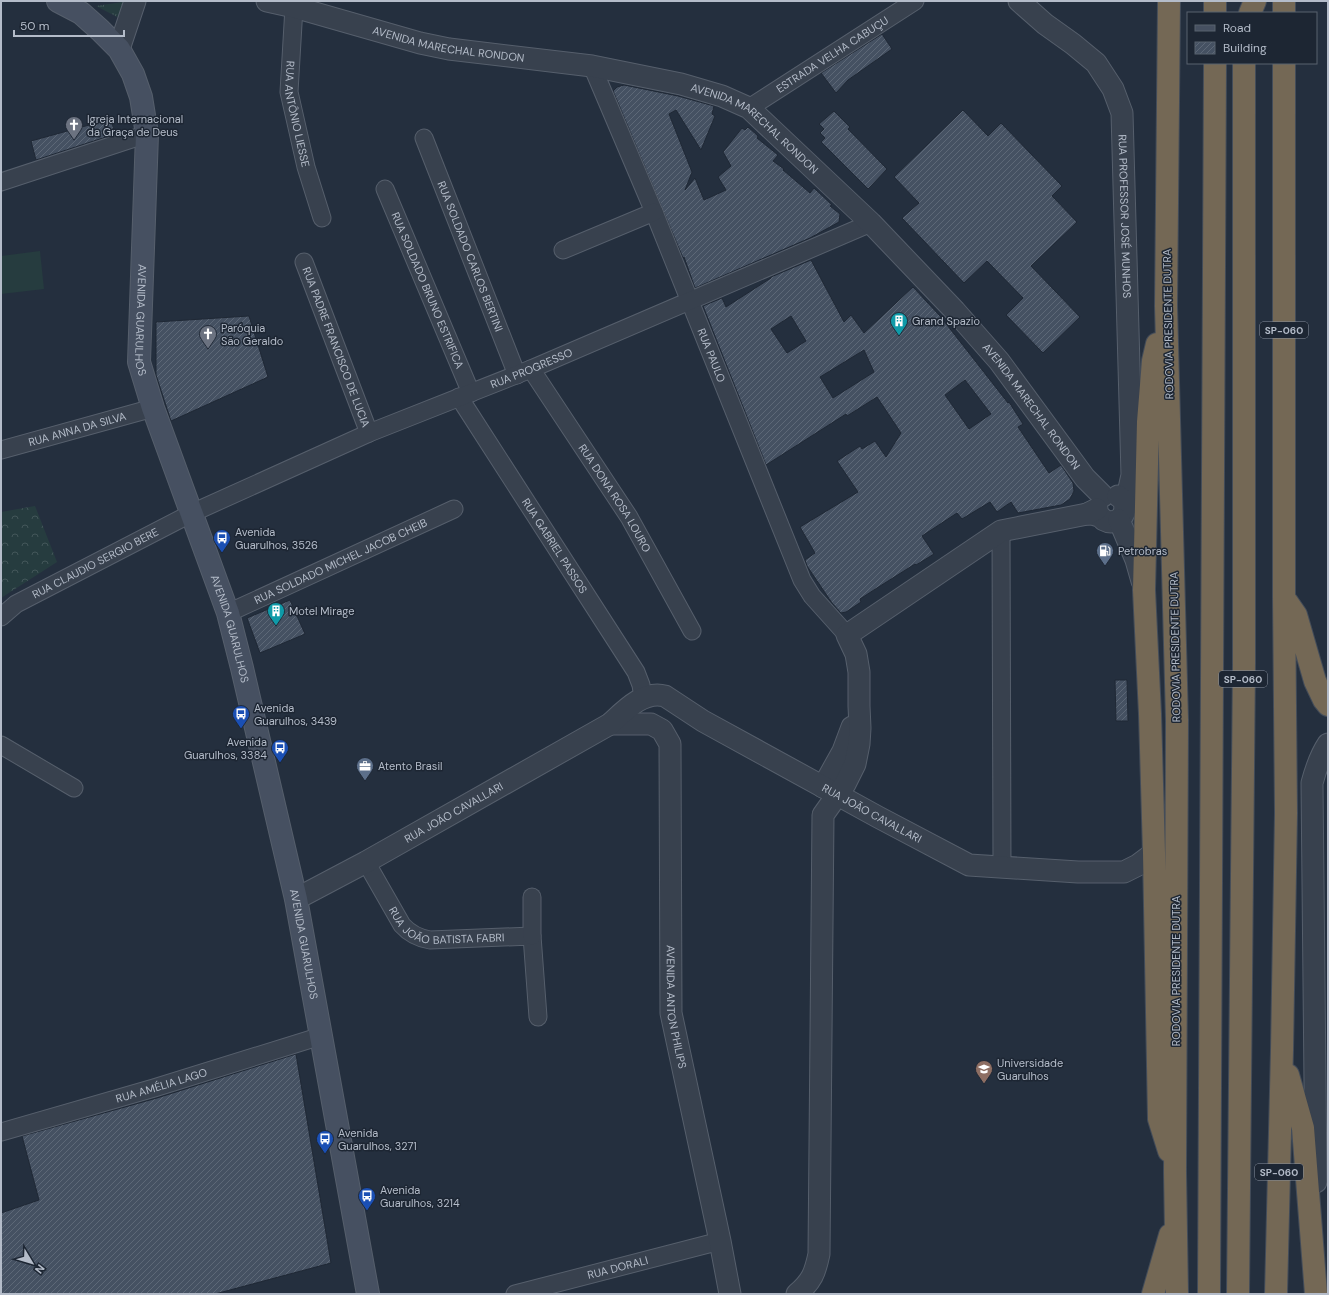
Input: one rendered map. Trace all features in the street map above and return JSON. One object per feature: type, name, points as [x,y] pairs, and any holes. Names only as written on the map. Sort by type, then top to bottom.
[{"type":"highway","name":"RODOVIA PRESIDENTE DUTRA","points":[[1169,1],[1166,306],[1177,720],[1175,1172],[1177,1294]]},
{"type":"highway","points":[[1215,1],[1215,12]]},
{"type":"highway","points":[[1244,1],[1244,12]]},
{"type":"highway","points":[[1250,12],[1255,1]]},
{"type":"highway","points":[[1284,1],[1284,12]]},
{"type":"highway","name":"SP-060","points":[[1209,1294],[1215,64]]},
{"type":"highway","name":"SP-060","points":[[1238,1294],[1244,671],[1244,64]]},
{"type":"highway","name":"SP-060","points":[[1276,1294],[1286,813],[1284,598],[1284,64]]},
{"type":"highway","points":[[1166,306],[1153,361],[1148,422],[1144,590],[1150,714],[1154,853],[1159,1119],[1175,1172]]},
{"type":"highway","points":[[1284,598],[1296,615],[1315,681],[1328,705]]},
{"type":"highway","points":[[1282,1050],[1302,1128],[1317,1294]]},
{"type":"highway","points":[[1153,1294],[1176,1213]]},
{"type":"main road","name":"AVENIDA GUARULHOS","points":[[64,2],[81,13],[119,49],[133,74],[141,97],[147,134],[139,362],[153,408],[228,614],[296,899],[368,1294]]},
{"type":"street","points":[[119,49],[135,1]]},
{"type":"street","name":"AVENIDA MARECHAL RONDON","points":[[267,1],[294,7],[420,43],[592,66],[680,84],[722,96],[749,108],[871,223],[955,311],[999,361],[1107,508]]},
{"type":"street","name":"ESTRADA VELHA CABUÇU","points":[[749,108],[915,1]]},
{"type":"street","name":"RUA PROFESSOR JOSÉ MUNHOS","points":[[1019,1],[1045,24],[1096,63],[1113,89],[1122,113],[1132,475],[1107,508]]},
{"type":"street","name":"RUA ANTÔNIO LIESSE","points":[[294,7],[289,92],[306,167],[322,218]]},
{"type":"street","name":"RUA PAULO","points":[[592,66],[654,212],[802,580],[812,596],[847,635]]},
{"type":"street","points":[[1,182],[147,134]]},
{"type":"street","name":"RUA SOLDADO CARLOS BERTINI","points":[[424,138],[524,372]]},
{"type":"street","name":"RUA SOLDADO BRUNO ESTRIFICA","points":[[385,189],[465,395]]},
{"type":"street","points":[[563,250],[654,212]]},
{"type":"street","name":"RUA PROGRESSO","points":[[192,513],[369,433],[524,372],[871,223]]},
{"type":"street","name":"RUA PADRE FRANCISCO DE LUCIA","points":[[304,262],[369,433]]},
{"type":"street","name":"RUA DONA ROSA LOURO","points":[[524,372],[629,516],[692,630]]},
{"type":"street","name":"RUA GABRIEL PASSOS","points":[[465,395],[636,672],[641,685],[643,698]]},
{"type":"street","name":"RUA ANNA DA SILVA","points":[[1,450],[153,408]]},
{"type":"street","points":[[797,1294],[808,1284],[815,1272],[819,1254],[823,815],[858,706],[859,672],[856,654],[847,635],[1001,531],[1107,508],[1136,560],[1144,590]]},
{"type":"street","name":"RUA SOLDADO MICHEL JACOB CHEIB","points":[[228,614],[454,509]]},
{"type":"street","name":"RUA CLAUDIO SERGIO BERE","points":[[1,617],[16,604],[192,513]]},
{"type":"street","points":[[1001,531],[1002,866]]},
{"type":"street","name":"RUA JOÃO CAVALLARI","points":[[296,899],[366,862],[610,724],[625,710],[643,698],[659,694],[665,696],[703,721],[964,863],[974,866],[1002,866],[1078,872],[1124,872],[1138,866],[1154,853]]},
{"type":"street","points":[[665,696],[660,713],[657,719],[651,724],[662,730],[670,744]]},
{"type":"street","points":[[670,744],[676,729],[682,724],[686,722],[703,721]]},
{"type":"street","name":"RUA JOÃO CAVALLARI","points":[[610,724],[651,724]]},
{"type":"street","name":"AVENIDA ANTON PHILIPS","points":[[670,744],[671,1013],[730,1294]]},
{"type":"street","points":[[1317,1294],[1312,783],[1321,754],[1328,744]]},
{"type":"street","points":[[1,745],[74,788]]},
{"type":"street","name":"RUA JOÃO BATISTA FABRI","points":[[366,862],[402,925],[409,932],[419,938],[430,940],[532,936]]},
{"type":"street","points":[[532,897],[532,936],[538,1017]]},
{"type":"street","name":"RUA AMÉLIA LAGO","points":[[1,1132],[154,1088],[321,1036]]},
{"type":"street","name":"RUA DORALI","points":[[515,1294],[720,1241]]},
{"type":"green space","points":[[129,1],[123,20],[96,6]]},
{"type":"green space","points":[[40,251],[44,289],[1,294],[1,256]]},
{"type":"green space","points":[[35,506],[57,562],[1,598],[1,512]]},
{"type":"building","points":[[882,34],[892,49],[848,80],[836,93],[821,73]]},
{"type":"building","points":[[624,85],[678,96],[714,106],[712,114],[715,116],[701,150],[676,110],[669,114],[692,172],[685,190],[695,178],[704,200],[726,190],[718,177],[731,166],[723,152],[742,128],[745,130],[748,127],[758,136],[757,138],[778,155],[773,161],[810,193],[814,188],[832,205],[830,206],[840,214],[839,222],[810,238],[695,288],[684,257],[683,258],[613,91],[617,87]]},
{"type":"building","points":[[963,110],[988,136],[1001,123],[1062,186],[1052,196],[1077,222],[1031,266],[1080,317],[1043,353],[1006,315],[1023,298],[987,261],[964,283],[902,218],[919,203],[894,177]]},
{"type":"building","points":[[834,111],[850,127],[848,129],[887,169],[868,189],[821,142],[825,138],[820,133],[824,129],[819,124]]},
{"type":"building","name":"Igreja Internacional da Graça de Deus","points":[[111,119],[115,134],[36,160],[31,141]]},
{"type":"building","points":[[811,260],[844,322],[851,315],[864,333],[913,287],[940,316],[1008,403],[1009,402],[1023,424],[1018,427],[1049,473],[1061,465],[1073,483],[1074,491],[1070,499],[1061,505],[1018,513],[1011,502],[997,512],[990,502],[962,519],[957,513],[922,536],[934,554],[916,565],[915,564],[860,599],[861,602],[846,612],[841,613],[832,603],[807,566],[805,560],[815,553],[800,527],[858,492],[837,461],[860,446],[862,449],[875,441],[886,457],[901,433],[877,397],[847,416],[846,414],[766,465],[703,306],[722,298],[726,307],[771,277]],"holes":[[[791,316],[806,341],[787,353],[771,329]],[[864,350],[874,372],[833,398],[820,377]],[[965,380],[991,414],[969,429],[945,395]]]},
{"type":"building","name":"Paróquia São Geraldo","points":[[249,316],[268,377],[171,421],[156,375],[156,322]]},
{"type":"building","name":"Motel Mirage","points":[[290,600],[305,634],[260,653],[247,618]]},
{"type":"building","points":[[1115,680],[1127,680],[1128,721],[1116,721]]},
{"type":"building","points":[[296,1054],[331,1263],[215,1294],[1,1294],[1,1213],[39,1200],[22,1136],[157,1098]]},
{"type":"place","name":"Igreja Internacional da Graça de Deus","points":[[74,140]]},
{"type":"place","name":"Grand Spazio","points":[[899,336]]},
{"type":"place","name":"Paróquia São Geraldo","points":[[208,349]]},
{"type":"place","name":"Avenida Guarulhos, 3526","points":[[222,553]]},
{"type":"place","name":"Petrobras","points":[[1105,566]]},
{"type":"place","name":"Motel Mirage","points":[[276,626]]},
{"type":"place","name":"Avenida Guarulhos, 3439","points":[[241,729]]},
{"type":"place","name":"Avenida Guarulhos, 3384","points":[[280,763]]},
{"type":"place","name":"Atento Brasil","points":[[365,781]]},
{"type":"place","name":"Universidade Guarulhos","points":[[984,1084]]},
{"type":"place","name":"Avenida Guarulhos, 3271","points":[[325,1154]]},
{"type":"place","name":"Avenida Guarulhos, 3214","points":[[367,1211]]}]
